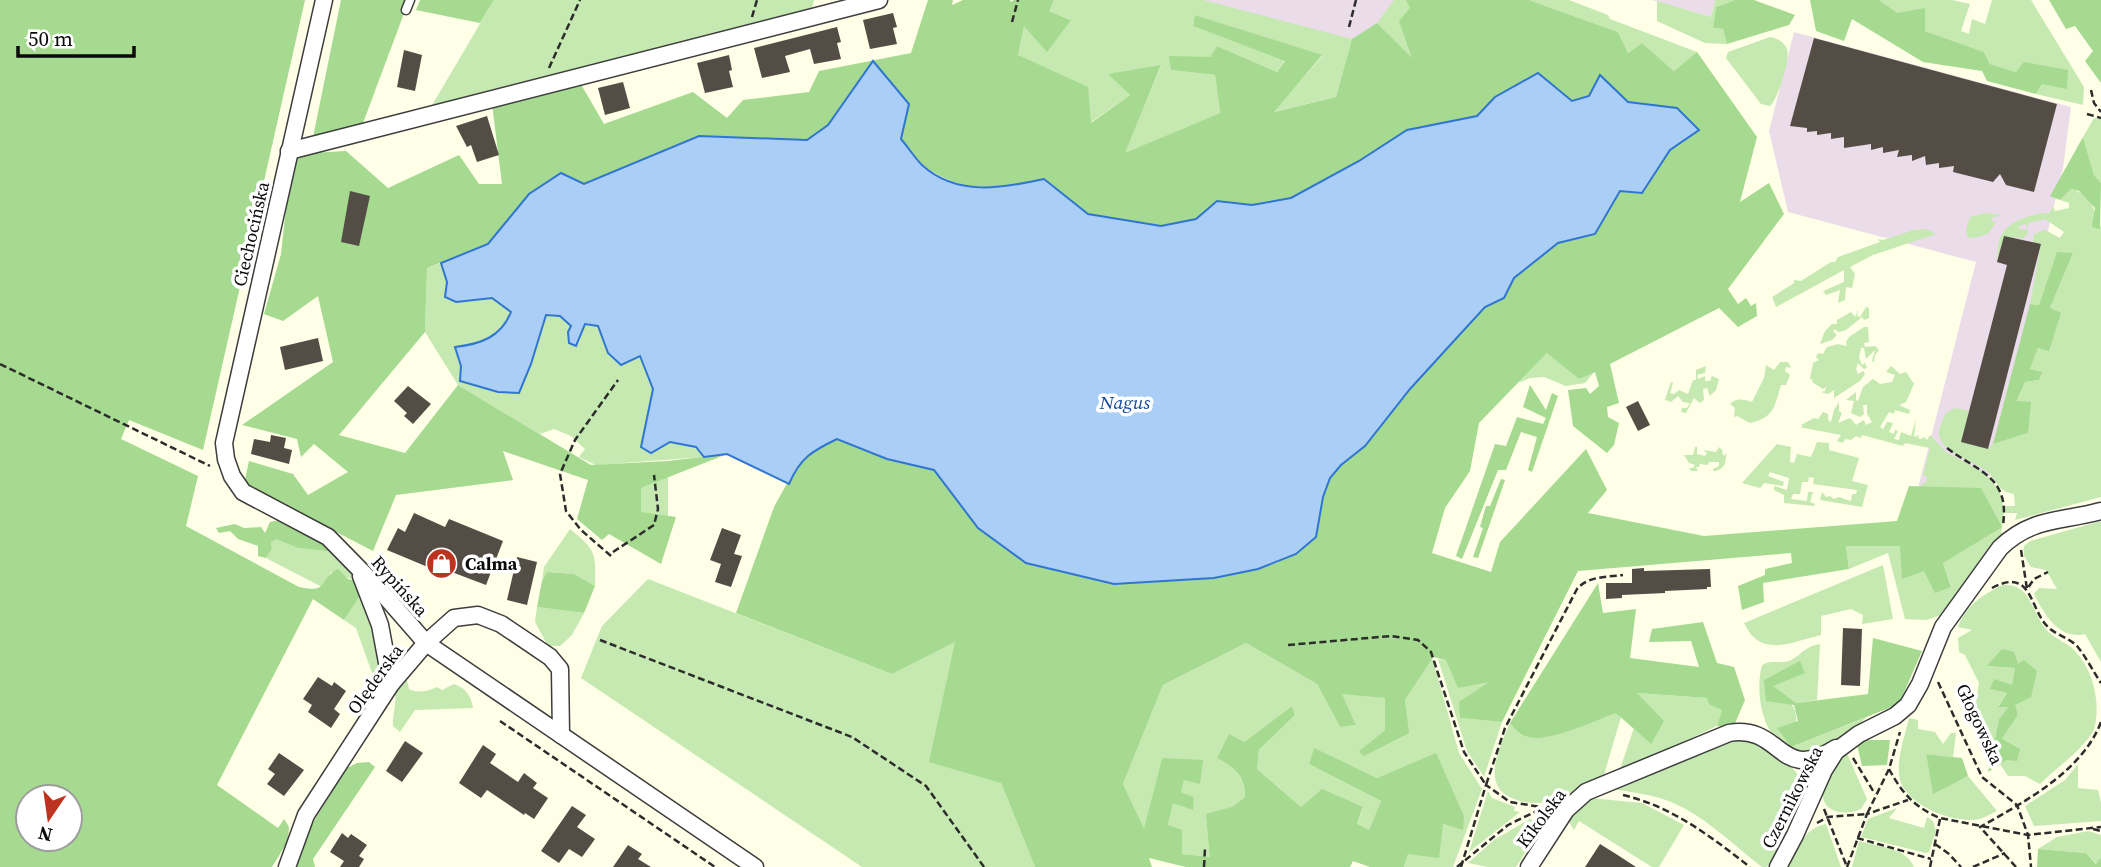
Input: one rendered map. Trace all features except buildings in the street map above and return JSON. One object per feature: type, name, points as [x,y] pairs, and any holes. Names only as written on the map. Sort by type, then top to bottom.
[{"type":"street","name":"Ciechocińska","points":[[232,476],[224,443],[324,0]]},
{"type":"street","points":[[289,151],[879,0]]},
{"type":"street","name":"Rypińska","points":[[232,476],[243,492],[328,537],[426,643],[755,867]]},
{"type":"street","points":[[1929,662],[1942,626],[2000,548],[2023,530],[2045,521],[2101,511]]},
{"type":"street","points":[[356,565],[380,625],[391,684]]},
{"type":"street","name":"Olęderska","points":[[287,866],[306,814],[391,684],[426,643],[454,618],[478,615],[501,624],[550,657],[560,670],[561,735]]},
{"type":"street","name":"Czernikowska","points":[[1778,867],[1824,770],[1836,751],[1844,743],[1895,716],[1908,705],[1929,662]]},
{"type":"street","name":"Kikolska","points":[[1529,867],[1566,810],[1586,792],[1728,733],[1741,731],[1759,735],[1791,760],[1818,757],[1844,743]]},
{"type":"lane","points":[[406,10],[410,0]]},
{"type":"path","points":[[540,87],[580,0]]},
{"type":"path","points":[[1013,22],[1018,0]]},
{"type":"path","points":[[1349,27],[1356,0]]},
{"type":"path","points":[[2091,90],[2094,103],[2101,112]]},
{"type":"path","points":[[2087,114],[2101,118]]},
{"type":"path","points":[[0,364],[232,476]]},
{"type":"path","points":[[618,380],[575,440],[561,474],[566,511],[581,530],[612,554],[654,525],[658,509],[654,475]]},
{"type":"path","points":[[1947,448],[1964,462],[1985,472],[2001,491],[2005,512],[2000,548]]},
{"type":"path","points":[[2023,530],[2021,559],[2027,589],[2049,628],[2077,646],[2101,683]]},
{"type":"path","points":[[2027,589],[2034,579],[2048,572]]},
{"type":"path","points":[[1459,867],[1505,727],[1577,589],[1582,583],[1592,579],[1623,575]]},
{"type":"path","points":[[1984,592],[2005,582],[2016,583],[2027,589]]},
{"type":"path","points":[[1289,645],[1391,636],[1419,640],[1431,652],[1464,752],[1486,785],[1510,802],[1542,807]]},
{"type":"path","points":[[600,640],[852,737],[926,786],[984,867]]},
{"type":"path","name":"Głogowska","points":[[1929,662],[1982,777],[2017,805]]},
{"type":"path","points":[[500,721],[715,867]]},
{"type":"path","points":[[1980,827],[2055,780],[2091,743],[2101,722]]},
{"type":"path","points":[[1847,867],[1857,837],[1889,769],[1901,730]]},
{"type":"path","points":[[1844,743],[1875,796]]},
{"type":"path","points":[[1889,769],[1908,800],[1926,813],[1940,818],[2028,835],[2101,829]]},
{"type":"path","points":[[1620,794],[1651,802],[1695,825],[1750,867]]},
{"type":"path","points":[[1795,835],[1828,817],[1867,814],[1908,800]]},
{"type":"path","points":[[1462,862],[1508,825],[1553,803]]},
{"type":"path","points":[[2017,805],[2028,835],[2031,867]]},
{"type":"path","points":[[1930,867],[1940,818]]},
{"type":"path","points":[[1980,827],[2016,867]]},
{"type":"path","points":[[1857,837],[1931,859]]},
{"type":"path","points":[[1935,844],[1961,867]]},
{"type":"path","points":[[1204,867],[1205,848]]},
{"type":"path","points":[[1973,867],[2005,853]]},
{"type":"shaded area","points":[[1176,0],[1422,0],[1354,45]]},
{"type":"shaded area","points":[[1652,0],[1715,0],[1711,17]]},
{"type":"shaded area","points":[[1794,32],[2071,107],[2063,168],[1978,524],[1907,531],[1976,262],[1788,212],[1769,131]]},
{"type":"green space","points":[[0,0],[305,0],[203,450],[129,420],[121,439],[198,476],[186,526],[299,587],[316,589],[338,569],[348,579],[357,581],[362,593],[344,620],[313,599],[217,785],[278,828],[284,819],[289,827],[288,841],[272,867],[0,867]]},
{"type":"green space","points":[[341,0],[409,0],[363,123],[313,137]]},
{"type":"green space","points":[[420,0],[494,0],[480,23],[416,10]]},
{"type":"green space","points":[[494,0],[814,0],[812,8],[431,107]]},
{"type":"green space","points":[[928,0],[953,0],[952,5],[963,0],[1054,0],[1049,11],[1071,20],[1047,52],[1024,26],[1018,55],[1088,87],[1091,123],[1130,95],[1108,74],[1161,65],[1125,153],[1220,113],[1215,75],[1171,70],[1169,56],[1210,57],[1217,46],[1277,72],[1285,61],[1193,26],[1195,15],[1322,55],[1274,112],[1336,97],[1352,39],[1377,23],[1412,58],[1399,21],[1410,8],[1406,0],[1529,0],[1618,32],[1628,53],[1642,43],[1674,71],[1697,52],[1757,137],[1740,202],[1769,183],[1784,214],[1728,289],[1738,304],[1746,298],[1751,306],[1756,303],[1757,316],[1738,327],[1719,308],[1610,364],[1619,403],[1607,407],[1608,417],[1619,423],[1614,445],[1607,453],[1573,426],[1568,390],[1586,388],[1590,394],[1599,386],[1595,372],[1579,379],[1547,353],[1479,423],[1470,471],[1445,508],[1432,553],[1491,572],[1500,542],[1586,449],[1607,490],[1588,513],[1704,536],[1897,521],[1909,486],[1981,488],[2002,527],[1943,563],[1951,587],[1935,593],[1924,571],[1902,579],[1900,546],[1846,546],[1849,569],[1763,583],[1764,602],[1742,610],[1738,586],[1765,575],[1765,569],[1792,563],[1791,553],[1578,571],[1502,722],[1460,718],[1459,702],[1489,682],[1458,688],[1446,660],[1433,657],[1405,700],[1409,733],[1364,756],[1359,751],[1385,730],[1385,698],[1342,694],[1356,725],[1340,727],[1317,684],[1246,643],[1163,685],[1123,784],[1144,829],[1162,758],[1203,760],[1200,784],[1184,780],[1181,792],[1194,797],[1193,810],[1173,803],[1168,825],[1182,830],[1182,854],[1210,857],[1206,814],[1232,807],[1245,797],[1241,778],[1229,765],[1217,758],[1229,734],[1244,742],[1292,706],[1295,715],[1259,750],[1257,769],[1301,807],[1322,789],[1363,807],[1357,824],[1369,830],[1381,801],[1309,764],[1314,748],[1377,778],[1436,753],[1464,816],[1463,830],[1443,824],[1439,858],[1408,854],[1404,867],[1370,867],[1353,861],[1350,867],[1186,867],[1149,858],[1152,867],[1035,867],[1001,783],[929,762],[955,642],[892,674],[736,613],[774,507],[795,469],[809,452],[837,439],[887,459],[934,470],[978,528],[1214,578],[1279,562],[1323,497],[1330,478],[1341,465],[1365,446],[1410,389],[1485,307],[1504,298],[1514,278],[1558,243],[1595,233],[1621,191],[1642,193],[1670,150],[1699,130],[1677,108],[1628,102],[1600,76],[1589,96],[1572,101],[1495,97],[1477,116],[1407,130],[1359,161],[1291,198],[1252,205],[1217,201],[1196,219],[1161,226],[1088,214],[1044,179],[1012,187],[986,188],[972,187],[944,178],[919,161],[901,138],[873,61],[828,125],[807,140],[700,136],[584,184],[529,194],[488,244],[427,268],[425,332],[339,435],[405,453],[458,385],[591,465],[668,461],[727,454],[641,488],[641,512],[676,517],[661,564],[609,534],[602,540],[577,519],[588,480],[503,451],[513,480],[396,495],[373,551],[244,484],[249,461],[293,474],[308,495],[348,472],[314,444],[301,457],[297,439],[242,425],[333,362],[318,296],[283,321],[264,314],[281,254],[292,154],[346,151],[388,188],[459,155],[479,184],[502,184],[492,104],[579,81],[604,124],[693,92],[727,118],[743,100],[809,92],[819,71],[911,53]]},
{"type":"green space","points":[[1054,0],[1203,0],[1352,39],[1336,97],[1273,112],[1322,56],[1195,15],[1193,26],[1285,60],[1277,72],[1217,46],[1210,57],[1171,70],[1215,75],[1220,113],[1124,154],[1161,66],[1109,74],[1130,95],[1090,123],[1018,55],[1024,26],[1070,19],[1048,11]]},
{"type":"green space","points":[[1394,0],[1406,0],[1411,8],[1413,60],[1377,23]]},
{"type":"green space","points":[[1529,0],[1569,0],[1608,15],[1610,19],[1697,52],[1674,71],[1642,43],[1628,53],[1618,32]]},
{"type":"green space","points":[[1715,0],[1735,0],[1716,7],[1713,28],[1723,29],[1727,44],[1705,43],[1657,21],[1657,1],[1711,17]]},
{"type":"green space","points":[[1735,0],[1754,0],[1795,15],[1789,25],[1727,44],[1723,29],[1713,28],[1716,7]]},
{"type":"green space","points":[[1810,0],[1879,0],[1898,13],[1925,8],[1925,31],[1984,52],[1990,64],[2016,72],[2024,62],[2068,70],[2067,89],[2042,84],[2036,94],[1987,81],[1982,71],[1923,62],[1852,19],[1844,41],[1816,31]]},
{"type":"green space","points":[[1879,0],[1952,0],[1970,4],[1961,31],[1969,34],[1972,19],[1985,24],[1992,0],[2031,0],[2084,87],[2083,105],[2036,94],[2042,84],[1990,64],[1984,52],[1925,31]]},
{"type":"green space","points":[[2049,0],[2101,0],[2101,83],[2085,61],[2093,51],[2075,26],[2066,29]]},
{"type":"green space","points":[[1770,37],[1782,42],[1788,54],[1783,79],[1770,106],[1761,104],[1726,58],[1728,52]]},
{"type":"green space","points":[[2094,118],[2101,119],[2101,183],[2094,175],[2083,137]]},
{"type":"green space","points":[[2083,137],[2094,175],[2101,183],[2100,229],[2092,227],[2095,208],[2079,191],[2071,189],[2060,200],[2050,196]]},
{"type":"green space","points":[[2071,189],[2087,199],[2100,228],[2101,225],[2101,497],[2015,520],[2017,513],[2006,513],[2004,506],[2015,506],[2014,494],[2000,487],[1985,470],[1949,450],[1940,439],[1939,429],[1946,413],[1955,408],[1969,411],[1962,442],[1988,449],[1993,444],[2028,433],[2017,402],[2025,382],[2039,380],[2041,373],[2030,369],[2038,348],[2049,350],[2050,308],[2073,253],[2057,253],[2039,305],[2030,304],[2041,244],[2033,242],[2034,234],[2045,230],[2060,238],[2064,232],[2045,219],[2028,223],[2028,228],[2025,224],[2019,226],[2019,229],[2028,230],[2027,236],[2024,236],[2024,239],[2015,237],[1997,262],[1998,244],[2003,232],[2021,219],[2049,213],[2053,207],[2055,211],[2069,208],[2069,203],[2060,200]]},
{"type":"green space","points":[[1986,213],[2002,215],[1991,218],[1996,222],[1987,234],[1968,238],[1966,229],[1970,217]]},
{"type":"green space","points":[[1926,229],[1936,234],[1873,255],[1850,267],[1855,274],[1852,288],[1846,287],[1845,300],[1838,303],[1840,290],[1826,295],[1823,291],[1844,282],[1844,270],[1776,307],[1772,297],[1794,283],[1794,280],[1801,281],[1835,262],[1838,257],[1880,242],[1878,239]]},
{"type":"green space","points":[[2057,252],[2073,253],[2050,308],[2061,313],[2049,351],[2038,348],[2030,369],[2042,372],[2039,380],[2025,382],[2017,401],[2031,402],[2028,433],[1993,444],[2030,304],[2039,305]]},
{"type":"green space","points":[[441,263],[447,282],[492,298],[511,312],[505,327],[477,345],[531,364],[546,315],[560,316],[571,326],[568,332],[579,342],[585,324],[598,326],[608,353],[630,359],[640,356],[653,389],[641,447],[651,453],[670,442],[697,447],[704,457],[596,465],[579,457],[585,449],[571,436],[554,429],[540,434],[458,385],[425,332],[427,268]]},
{"type":"green space","points":[[1866,307],[1869,308],[1869,318],[1864,320],[1862,317],[1846,330],[1839,332],[1834,329],[1837,335],[1820,344],[1825,331],[1832,324],[1837,324],[1837,320],[1851,312],[1855,317],[1858,310],[1857,316],[1860,317]]},
{"type":"green space","points":[[1868,327],[1869,342],[1864,343],[1865,347],[1875,346],[1879,350],[1874,362],[1875,350],[1866,359],[1864,348],[1861,348],[1859,358],[1867,368],[1864,369],[1858,363],[1858,374],[1863,371],[1865,374],[1860,381],[1834,398],[1834,390],[1828,394],[1821,392],[1825,391],[1826,387],[1823,389],[1810,379],[1813,363],[1819,360],[1816,357],[1818,353],[1823,354],[1827,347],[1838,344],[1847,346],[1849,337]]},
{"type":"green space","points":[[1548,352],[1579,379],[1595,371],[1585,383],[1566,386],[1544,377],[1530,378],[1518,383]]},
{"type":"green space","points":[[1780,362],[1788,362],[1791,368],[1786,367],[1785,371],[1790,375],[1786,385],[1781,385],[1775,405],[1769,414],[1750,423],[1734,417],[1735,408],[1730,404],[1738,400],[1752,402],[1764,378],[1766,365],[1774,370]]},
{"type":"green space","points":[[1706,366],[1705,373],[1697,375],[1698,379],[1705,376],[1705,381],[1710,381],[1712,376],[1719,379],[1716,390],[1710,396],[1707,388],[1703,389],[1704,400],[1700,403],[1694,398],[1686,413],[1681,412],[1682,408],[1687,408],[1690,403],[1683,402],[1678,396],[1671,402],[1665,400],[1671,382],[1670,393],[1674,394],[1679,390],[1688,394],[1693,380],[1696,380],[1696,370]]},
{"type":"green space","points":[[1891,366],[1900,374],[1906,372],[1914,384],[1906,402],[1899,405],[1910,410],[1909,414],[1895,410],[1894,414],[1889,412],[1880,427],[1883,429],[1887,422],[1893,423],[1889,432],[1894,434],[1895,430],[1898,431],[1894,439],[1899,440],[1901,432],[1911,436],[1916,419],[1914,437],[1919,435],[1918,438],[1924,437],[1927,440],[1930,435],[1946,452],[1985,473],[2000,492],[2004,512],[2000,543],[1945,614],[1926,620],[1905,619],[1888,553],[1849,569],[1846,546],[1901,546],[1924,571],[1951,586],[1943,563],[1981,489],[1920,486],[1927,481],[1927,477],[1923,475],[1930,448],[1905,443],[1903,446],[1862,435],[1861,438],[1856,436],[1851,440],[1845,439],[1843,443],[1837,441],[1841,435],[1799,427],[1814,418],[1818,419],[1823,412],[1828,414],[1828,420],[1831,422],[1839,402],[1839,411],[1842,413],[1838,423],[1850,418],[1856,425],[1864,420],[1866,425],[1872,422],[1867,414],[1867,405],[1863,405],[1864,414],[1860,417],[1851,413],[1854,401],[1846,400],[1856,392],[1858,401],[1863,387],[1873,379],[1880,384],[1892,382],[1895,375],[1886,372]]},
{"type":"green space","points":[[1530,385],[1546,410],[1552,393],[1558,396],[1532,472],[1528,470],[1537,437],[1521,432],[1506,470],[1498,470],[1462,559],[1456,556],[1495,444],[1506,446],[1517,417],[1543,424],[1546,418],[1523,407]]},
{"type":"green space","points":[[1817,442],[1829,443],[1829,450],[1859,458],[1852,481],[1868,485],[1862,507],[1820,500],[1822,492],[1826,497],[1851,501],[1852,494],[1856,494],[1857,490],[1813,484],[1814,478],[1809,477],[1808,482],[1802,482],[1800,494],[1793,494],[1791,499],[1807,501],[1808,492],[1813,492],[1810,502],[1815,504],[1814,506],[1784,503],[1784,495],[1774,490],[1774,486],[1787,490],[1789,478],[1770,472],[1768,476],[1784,482],[1783,486],[1764,483],[1760,488],[1742,483],[1777,444],[1791,447],[1790,462],[1794,463],[1797,454],[1811,457]]},
{"type":"green space","points":[[1695,447],[1697,454],[1705,456],[1707,453],[1703,450],[1716,452],[1719,447],[1724,456],[1726,453],[1724,466],[1713,471],[1719,466],[1719,462],[1709,462],[1708,465],[1700,464],[1696,467],[1698,471],[1691,471],[1689,468],[1695,465],[1689,463],[1684,455],[1693,455]]},
{"type":"green space","points":[[668,477],[668,518],[640,512],[641,488]]},
{"type":"green space","points":[[1501,479],[1505,480],[1478,558],[1473,557],[1483,528],[1480,527],[1486,506],[1490,506]]},
{"type":"green space","points":[[280,520],[317,536],[334,552],[298,548],[276,539],[271,542],[272,549],[266,558],[258,556],[258,546],[238,539],[230,531],[219,533],[216,528],[235,524],[244,528],[261,527],[265,533],[270,522]]},
{"type":"green space","points":[[2101,521],[2101,662],[2085,634],[2076,635],[2060,629],[2043,610],[2034,594],[2039,588],[2057,589],[2046,570],[2031,567],[2024,556],[2024,546],[2030,541]]},
{"type":"green space","points":[[570,529],[593,553],[595,586],[574,574],[547,572],[542,581],[544,567]]},
{"type":"green space","points":[[276,538],[298,548],[334,552],[357,581],[331,572],[322,587],[266,558],[272,549],[271,542]]},
{"type":"green space","points":[[1883,565],[1893,619],[1862,624],[1863,615],[1851,609],[1821,616],[1821,635],[1778,645],[1759,641],[1744,623]]},
{"type":"green space","points":[[547,572],[574,574],[595,586],[584,613],[537,607],[542,581]]},
{"type":"green space","points":[[648,579],[892,674],[956,641],[1001,783],[1035,867],[862,867],[581,678],[602,626]]},
{"type":"green space","points":[[1598,583],[1603,613],[1636,609],[1630,658],[1699,667],[1691,641],[1649,642],[1652,629],[1703,622],[1717,663],[1734,667],[1745,700],[1733,728],[1717,726],[1722,710],[1709,704],[1707,698],[1637,693],[1664,721],[1651,744],[1616,713],[1572,730],[1537,738],[1520,733],[1510,723]]},
{"type":"green space","points":[[2003,585],[2019,588],[2025,593],[2048,631],[2072,648],[2082,659],[2094,688],[2097,710],[2094,730],[2076,752],[2040,784],[2025,776],[2008,776],[2000,764],[2007,760],[2002,739],[2018,715],[2014,705],[2018,665],[1988,666],[2015,668],[2012,686],[1991,689],[2007,693],[1998,706],[2008,707],[1999,719],[1993,749],[1975,709],[1979,683],[1965,655],[1959,652],[1958,638],[1972,630],[1958,627],[1965,613],[1982,597]]},
{"type":"green space","points":[[362,593],[380,645],[383,666],[380,684],[364,709],[361,706],[376,684],[356,628],[344,620]]},
{"type":"green space","points":[[537,607],[584,613],[572,635],[560,646],[548,646],[535,622]]},
{"type":"green space","points":[[1873,638],[1922,651],[1899,704],[1791,747],[1777,728],[1798,721],[1794,705],[1766,701],[1764,680],[1800,661],[1805,673],[1773,686],[1796,703],[1868,694]]},
{"type":"green space","points":[[1246,643],[1317,684],[1340,727],[1356,725],[1341,693],[1385,698],[1385,730],[1359,751],[1408,733],[1405,700],[1432,657],[1459,753],[1482,789],[1453,867],[1404,867],[1408,853],[1442,824],[1462,829],[1436,754],[1377,778],[1314,749],[1309,764],[1381,801],[1369,830],[1357,825],[1363,808],[1301,807],[1257,769],[1259,750],[1295,715],[1292,706],[1244,742],[1229,735],[1217,758],[1229,765],[1241,778],[1245,797],[1232,807],[1210,857],[1182,854],[1168,825],[1173,802],[1192,809],[1194,797],[1181,792],[1184,780],[1162,758],[1144,831],[1123,784],[1163,685]]},
{"type":"green space","points":[[1820,644],[1817,700],[1796,703],[1764,681],[1794,708],[1796,722],[1791,747],[1867,717],[1836,745],[1804,755],[1781,744],[1770,731],[1761,703],[1760,674],[1762,665],[1785,662]]},
{"type":"green space","points":[[2002,649],[2014,652],[2018,664],[2024,660],[2037,671],[2031,697],[2015,705],[2018,715],[2002,739],[2020,749],[2017,761],[2007,760],[1988,772],[1999,719],[2008,707],[1998,707],[2007,693],[1990,689],[1994,679],[2012,685],[2015,668],[1987,666]]},
{"type":"green space","points":[[1438,659],[1446,660],[1492,682],[1461,718],[1502,722],[1484,777],[1467,751]]},
{"type":"green space","points":[[406,676],[409,689],[416,691],[437,687],[442,690],[454,684],[467,693],[473,708],[415,710],[400,732],[393,726],[395,693]]},
{"type":"green space","points":[[1636,693],[1707,698],[1722,710],[1717,726],[1619,772],[1634,728],[1651,744]]},
{"type":"green space","points":[[1616,712],[1621,717],[1603,778],[1561,798],[1539,803],[1514,799],[1503,793],[1497,785],[1495,765],[1510,723],[1527,737],[1547,737]]},
{"type":"green space","points":[[1909,718],[1918,720],[1918,729],[1935,732],[1943,744],[1951,733],[1956,733],[1953,757],[1926,754],[1933,793],[1968,776],[1997,811],[1971,820],[1951,817],[1921,805],[1906,791],[1901,783],[1899,767]]},
{"type":"green space","points":[[1727,738],[1743,739],[1766,746],[1795,771],[1804,787],[1800,812],[1767,867],[1762,867],[1703,820],[1677,804],[1610,789]]},
{"type":"green space","points":[[1856,740],[1890,740],[1887,765],[1862,766]]},
{"type":"green space","points":[[1845,749],[1867,799],[1861,809],[1840,812],[1825,803],[1823,788],[1826,778]]},
{"type":"green space","points":[[1926,754],[1962,758],[1968,776],[1933,794]]},
{"type":"green space","points":[[369,762],[375,767],[313,859],[315,867],[295,867],[299,845],[347,768],[357,763]]},
{"type":"green space","points":[[2078,764],[2078,788],[2098,790],[2101,821],[2034,826],[2025,806],[2065,780]]},
{"type":"green space","points":[[1488,791],[1492,798],[1515,807],[1514,811],[1520,812],[1469,852]]},
{"type":"green space","points":[[1590,798],[1642,803],[1684,825],[1659,867],[1652,867],[1579,821],[1574,830],[1569,822],[1575,808]]},
{"type":"green space","points":[[1897,808],[1889,818],[1924,828],[1927,817],[1933,821],[1936,831],[1929,852],[1861,837],[1868,819]]},
{"type":"green space","points":[[1530,819],[1543,825],[1516,867],[1488,867],[1468,863],[1494,840]]},
{"type":"green space","points":[[1826,824],[1841,867],[1787,867],[1807,835],[1818,826]]},
{"type":"green space","points":[[2088,831],[2101,835],[2101,858],[2097,864],[2086,853],[2038,849],[2057,837]]},
{"type":"green space","points":[[1859,841],[1898,852],[1914,867],[1852,867]]},
{"type":"green space","points":[[2038,849],[2086,853],[2096,864],[2101,858],[2101,867],[2037,867]]},
{"type":"water","name":"Nagus","points":[[873,61],[909,104],[901,139],[922,165],[936,175],[965,186],[981,187],[1044,179],[1088,214],[1161,226],[1196,219],[1217,201],[1252,205],[1291,198],[1359,161],[1407,130],[1477,116],[1495,97],[1538,73],[1572,101],[1589,96],[1600,75],[1628,102],[1677,108],[1699,130],[1670,150],[1642,193],[1620,191],[1595,234],[1558,243],[1514,278],[1504,298],[1485,307],[1410,389],[1365,446],[1341,465],[1330,478],[1323,497],[1316,537],[1296,554],[1258,569],[1214,578],[1114,584],[1026,563],[978,528],[934,470],[887,459],[837,439],[808,456],[789,484],[727,454],[704,457],[696,447],[670,442],[651,453],[641,447],[653,389],[640,356],[621,365],[608,353],[598,326],[585,324],[576,346],[569,343],[568,332],[571,326],[560,316],[546,315],[519,393],[498,392],[460,381],[461,366],[455,347],[489,338],[502,328],[511,312],[492,298],[456,302],[445,297],[447,282],[441,263],[488,244],[529,194],[561,173],[584,184],[699,136],[807,140],[828,125]]},
{"type":"place","name":"Calma","points":[[442,563]]}]
